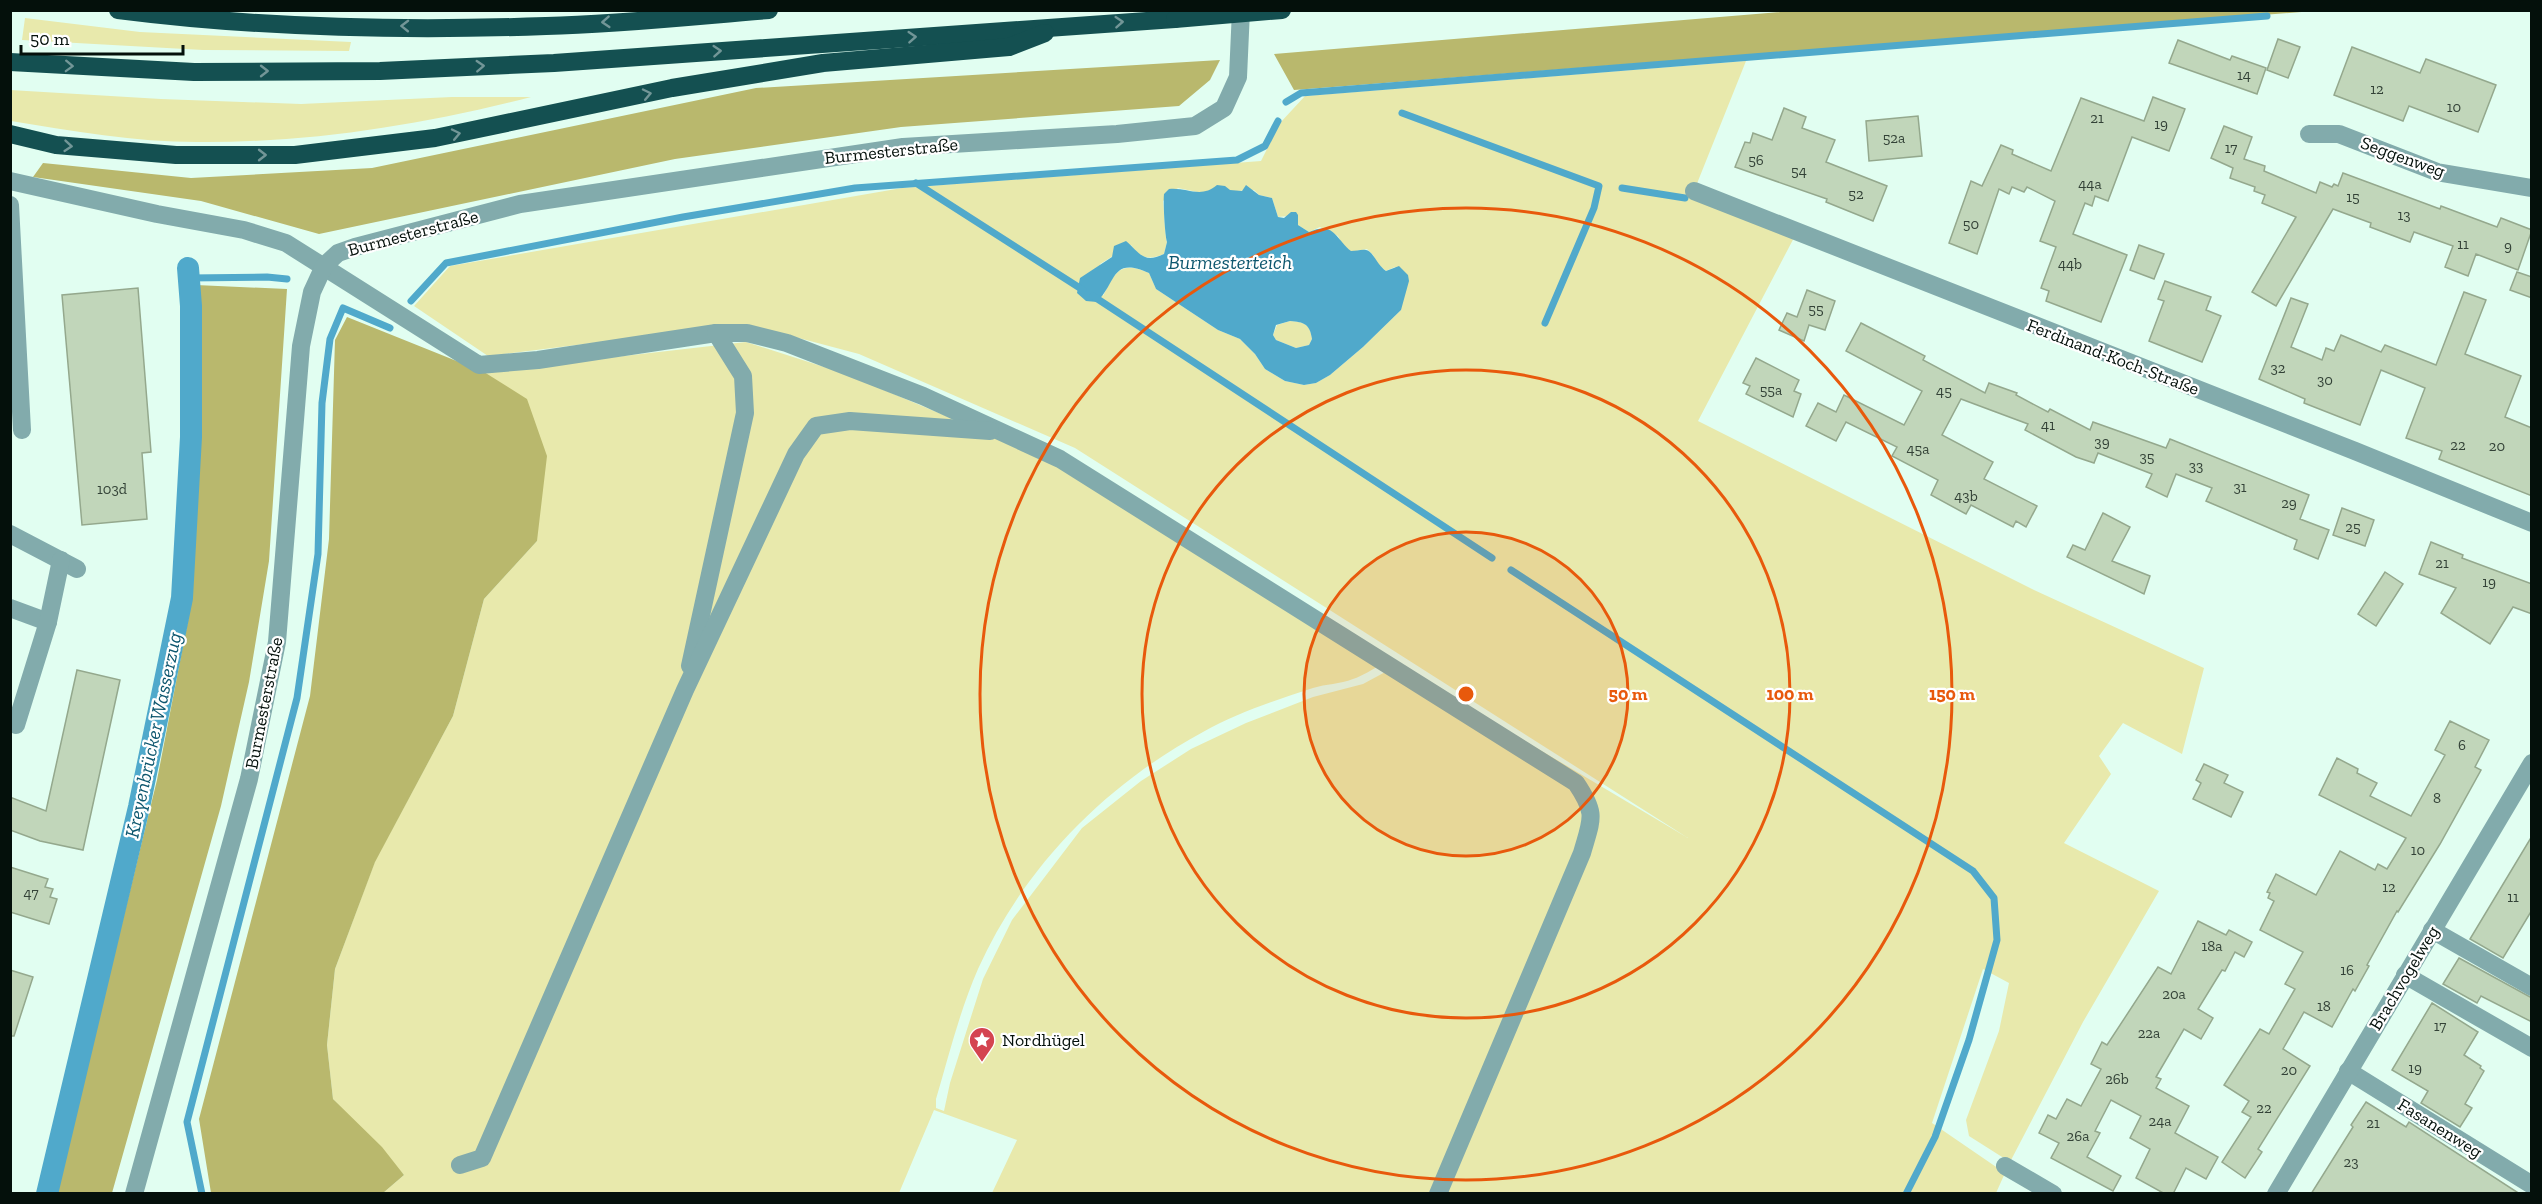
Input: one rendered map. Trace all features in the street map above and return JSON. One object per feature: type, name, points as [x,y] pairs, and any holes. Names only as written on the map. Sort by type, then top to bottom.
[{"type":"highway","points":[[118,10],[197,20],[282,24],[547,26],[769,10]]},
{"type":"highway","points":[[10,62],[194,72],[380,71],[554,63],[1282,10]]},
{"type":"highway","points":[[10,134],[56,145],[176,155],[295,155],[435,138],[672,88],[823,63],[1009,48],[1062,26]]},
{"type":"street","name":"Burmesterstraße","points":[[139,1189],[249,779],[277,642],[301,346],[312,292],[324,266],[338,253],[355,247],[520,204],[903,147],[1117,134],[1195,126],[1224,108],[1238,77],[1241,10]]},
{"type":"street","name":"Seggenweg","points":[[2309,134],[2339,134],[2437,172],[2532,189]]},
{"type":"street","points":[[10,180],[157,214],[244,230],[286,243],[479,365],[538,360],[716,333],[747,333],[787,343],[923,396],[1060,459],[1576,783],[1589,803],[1591,820],[1582,853],[1438,1194]]},
{"type":"street","name":"Ferdinand-Koch-Straße","points":[[1694,191],[2059,336],[2355,450],[2532,523]]},
{"type":"street","points":[[10,205],[22,430]]},
{"type":"street","points":[[685,690],[745,413],[743,376],[716,333]]},
{"type":"street","points":[[460,1165],[482,1158],[685,690],[796,454],[816,426],[850,421],[1004,432]]},
{"type":"street","points":[[10,534],[69,565],[48,622],[16,725],[10,722]]},
{"type":"street","points":[[10,608],[48,622]]},
{"type":"street","name":"Brachvogelweg","points":[[2276,1194],[2532,763]]},
{"type":"street","points":[[2432,930],[2532,987]]},
{"type":"street","points":[[2405,975],[2532,1048]]},
{"type":"street","name":"Fasanenweg","points":[[2348,1071],[2532,1185]]},
{"type":"street","points":[[2005,1166],[2053,1194]]},
{"type":"green space","points":[[25,18],[140,32],[351,42],[349,51],[203,50],[22,40]]},
{"type":"green space","points":[[1746,61],[1694,191],[1797,232],[1698,421],[2034,590],[2204,668],[2182,754],[2123,723],[2099,756],[2111,774],[2064,843],[2159,891],[2083,1022],[2010,1162],[1969,1136],[1966,1120],[1999,1031],[2009,983],[1983,969],[1932,1123],[2005,1173],[1996,1193],[992,1193],[1017,1140],[934,1110],[899,1193],[383,1193],[404,1175],[333,1099],[327,1045],[335,969],[375,861],[453,716],[484,599],[537,541],[484,372],[746,342],[846,374],[1058,463],[1688,838],[1075,448],[859,354],[746,324],[488,356],[414,306],[450,266],[902,188],[1261,161],[1280,123],[1305,96]],"holes":[[[1178,188],[1202,193],[1254,190],[1259,195],[1272,198],[1278,217],[1288,216],[1297,220],[1298,225],[1309,232],[1320,227],[1338,236],[1342,244],[1351,252],[1367,249],[1386,271],[1395,267],[1401,310],[1330,375],[1316,383],[1304,385],[1285,381],[1265,369],[1255,354],[1240,339],[1218,330],[1156,289],[1149,273],[1139,269],[1125,268],[1111,280],[1103,296],[1100,264],[1131,245],[1142,256],[1154,257],[1164,254],[1167,242],[1163,201]],[[1381,665],[1389,670],[1363,684],[1313,697],[1246,723],[1191,749],[1141,781],[1082,828],[1012,920],[983,979],[950,1083],[944,1111],[936,1108],[936,1099],[955,1033],[978,969],[1019,896],[1071,832],[1133,777],[1167,753],[1203,732],[1257,707],[1313,688],[1353,679]]]},
{"type":"green space","points":[[10,90],[301,104],[452,97],[531,97],[407,124],[323,136],[239,142],[174,142],[80,132],[11,121]]},
{"type":"green space","points":[[1290,321],[1303,323],[1308,327],[1312,339],[1309,345],[1296,348],[1276,340],[1273,335],[1277,325]]},
{"type":"shaded area","points":[[1792,11],[2314,11],[1294,90],[1274,54]]},
{"type":"shaded area","points":[[1220,60],[1210,80],[1179,106],[901,127],[675,159],[319,234],[201,201],[33,177],[43,163],[191,178],[372,168],[756,88]]},
{"type":"shaded area","points":[[196,285],[287,289],[269,561],[249,682],[221,806],[112,1193],[56,1193],[157,780],[189,615],[199,456]]},
{"type":"shaded area","points":[[347,317],[484,372],[527,399],[547,456],[537,541],[484,599],[453,716],[375,862],[335,969],[327,1045],[333,1099],[382,1147],[404,1175],[383,1193],[211,1193],[199,1119],[310,696],[329,539],[335,340]]},
{"type":"water","name":"Burmesterteich","points":[[1217,185],[1225,186],[1230,190],[1242,191],[1246,185],[1259,195],[1272,198],[1278,217],[1284,218],[1291,212],[1296,212],[1298,225],[1309,232],[1324,228],[1333,232],[1351,251],[1368,251],[1386,271],[1399,266],[1408,275],[1409,281],[1401,310],[1330,375],[1316,383],[1304,385],[1285,381],[1265,369],[1255,354],[1240,339],[1218,330],[1156,289],[1149,273],[1137,269],[1121,269],[1097,302],[1086,301],[1077,293],[1080,278],[1112,257],[1114,246],[1126,241],[1142,256],[1151,258],[1164,254],[1167,242],[1164,194],[1169,189],[1200,192]],"holes":[[[1290,321],[1303,323],[1308,327],[1312,339],[1309,345],[1296,348],[1276,340],[1273,335],[1276,325]]]},
{"type":"building","points":[[2278,39],[2300,47],[2288,78],[2267,70]]},
{"type":"building","points":[[2178,40],[2230,60],[2232,56],[2266,68],[2257,94],[2169,63]]},
{"type":"building","points":[[2352,47],[2420,73],[2426,59],[2496,85],[2478,132],[2409,106],[2403,121],[2334,95]]},
{"type":"building","points":[[2153,97],[2185,109],[2169,151],[2132,137],[2108,201],[2095,196],[2092,206],[2085,203],[2073,234],[2127,255],[2101,322],[2046,301],[2049,291],[2041,288],[2056,247],[2040,241],[2055,201],[2027,187],[2024,192],[2012,187],[2009,194],[1999,189],[1977,254],[1949,243],[1971,181],[1982,186],[2001,145],[2013,150],[2012,154],[2051,171],[2081,98],[2144,121]]},
{"type":"building","points":[[1784,108],[1806,117],[1802,128],[1835,140],[1826,162],[1887,186],[1873,221],[1826,202],[1827,199],[1735,167],[1745,142],[1750,143],[1753,133],[1772,140]]},
{"type":"building","points":[[1918,116],[1922,156],[1869,161],[1866,121]]},
{"type":"building","points":[[2224,126],[2252,137],[2244,159],[2265,166],[2264,171],[2316,193],[2320,182],[2332,187],[2334,184],[2338,186],[2343,173],[2440,209],[2441,206],[2497,227],[2501,218],[2532,230],[2518,270],[2476,254],[2468,276],[2445,267],[2453,246],[2414,232],[2410,242],[2370,227],[2371,223],[2333,209],[2276,306],[2252,292],[2296,217],[2262,203],[2265,195],[2254,191],[2255,187],[2230,178],[2233,168],[2211,158]]},
{"type":"building","points":[[2139,245],[2164,254],[2154,279],[2130,270]]},
{"type":"building","points":[[2517,272],[2532,277],[2532,298],[2510,290]]},
{"type":"building","points":[[2165,281],[2211,297],[2206,310],[2221,316],[2202,362],[2149,341],[2164,301],[2158,299]]},
{"type":"building","points":[[138,288],[151,452],[142,453],[147,519],[82,525],[62,295]]},
{"type":"building","points":[[1807,290],[1835,301],[1825,330],[1809,325],[1804,341],[1779,330],[1787,313],[1797,317]]},
{"type":"building","points":[[2464,292],[2486,300],[2465,354],[2521,376],[2505,417],[2532,428],[2532,496],[2439,459],[2442,451],[2406,438],[2425,388],[2381,370],[2360,425],[2304,403],[2305,399],[2259,379],[2291,298],[2308,304],[2291,347],[2322,360],[2326,348],[2334,351],[2341,335],[2381,352],[2385,345],[2436,365]]},
{"type":"building","points":[[1861,323],[1925,356],[1923,360],[1985,393],[1989,383],[2017,393],[2016,395],[2048,412],[2050,409],[2090,430],[2093,422],[2166,448],[2170,439],[2309,495],[2300,519],[2329,530],[2318,559],[2294,549],[2297,540],[2206,501],[2212,488],[2176,474],[2167,497],[2146,487],[2152,474],[2098,453],[2094,463],[2076,457],[2025,430],[2028,424],[1961,399],[1942,435],[1993,462],[1984,479],[2037,506],[2026,527],[2016,521],[2013,527],[1971,505],[1966,514],[1931,495],[1938,480],[1892,456],[1897,447],[1846,422],[1836,441],[1806,426],[1818,403],[1836,412],[1844,395],[1904,425],[1922,391],[1846,351]]},
{"type":"building","points":[[1756,358],[1799,380],[1794,391],[1801,394],[1793,417],[1746,394],[1750,386],[1743,383]]},
{"type":"building","points":[[2342,508],[2374,520],[2365,546],[2333,535]]},
{"type":"building","points":[[2103,513],[2130,527],[2112,561],[2150,576],[2144,594],[2067,557],[2073,545],[2085,550]]},
{"type":"building","points":[[2431,542],[2463,555],[2462,558],[2532,584],[2532,614],[2513,607],[2490,644],[2441,613],[2456,588],[2419,574]]},
{"type":"building","points":[[2385,572],[2403,584],[2376,626],[2358,614]]},
{"type":"building","points":[[77,670],[120,680],[83,850],[40,841],[10,830],[10,797],[46,811]]},
{"type":"building","points":[[2450,721],[2489,740],[2475,767],[2481,770],[2440,844],[2397,911],[2355,991],[2353,989],[2332,1027],[2304,1012],[2283,1049],[2310,1066],[2258,1149],[2262,1152],[2245,1178],[2222,1162],[2251,1117],[2242,1112],[2249,1101],[2224,1085],[2260,1029],[2269,1034],[2295,989],[2285,984],[2303,952],[2260,930],[2274,901],[2268,898],[2270,893],[2267,892],[2276,874],[2316,895],[2340,851],[2375,870],[2378,864],[2387,869],[2406,838],[2319,795],[2337,758],[2358,769],[2357,773],[2377,783],[2370,796],[2411,816],[2445,755],[2435,750]]},
{"type":"building","points":[[2204,764],[2228,775],[2224,783],[2243,792],[2231,817],[2193,799],[2201,783],[2196,780]]},
{"type":"building","points":[[2532,836],[2532,910],[2503,958],[2470,939]]},
{"type":"building","points":[[10,867],[48,879],[45,887],[53,889],[50,897],[57,899],[49,924],[10,912]]},
{"type":"building","points":[[2198,921],[2226,935],[2229,930],[2252,942],[2244,957],[2235,952],[2225,971],[2222,970],[2198,1009],[2213,1018],[2201,1039],[2184,1029],[2156,1077],[2161,1079],[2156,1088],[2189,1106],[2175,1133],[2218,1157],[2206,1179],[2186,1168],[2173,1194],[2165,1194],[2136,1178],[2150,1149],[2130,1138],[2141,1116],[2111,1100],[2095,1131],[2100,1133],[2087,1157],[2121,1176],[2113,1191],[2051,1158],[2059,1143],[2039,1133],[2048,1115],[2056,1119],[2067,1099],[2081,1106],[2101,1069],[2091,1064],[2102,1042],[2107,1045],[2158,967],[2171,974]]},
{"type":"building","points":[[2459,958],[2532,998],[2532,1022],[2481,996],[2477,1003],[2443,984]]},
{"type":"building","points":[[10,970],[33,977],[14,1036],[10,1036]]},
{"type":"building","points":[[2432,1003],[2478,1032],[2464,1055],[2481,1066],[2480,1068],[2484,1071],[2465,1104],[2472,1108],[2460,1127],[2421,1103],[2428,1091],[2392,1070]]},
{"type":"building","points":[[2366,1102],[2406,1127],[2409,1122],[2520,1194],[2311,1194]]},
{"type":"waterway","points":[[1286,102],[1301,93],[2267,16]]},
{"type":"waterway","points":[[1402,113],[1599,186],[1594,208],[1545,323]]},
{"type":"waterway","points":[[411,301],[446,263],[683,217],[855,188],[1237,160],[1265,146],[1278,121]]},
{"type":"waterway","points":[[916,183],[1083,290]]},
{"type":"waterway","points":[[1622,188],[1685,198]]},
{"type":"waterway","name":"Kreyenbrücker Wasserzug","points":[[47,1194],[139,807],[182,598],[191,437],[191,306],[188,268]]},
{"type":"waterway","points":[[189,278],[287,279]]},
{"type":"waterway","points":[[1093,296],[1492,558]]},
{"type":"waterway","points":[[202,1194],[187,1122],[297,698],[318,554],[322,403],[330,339],[343,308],[390,328]]},
{"type":"waterway","points":[[1511,570],[1973,871],[1994,898],[1997,940],[1969,1040],[1935,1137],[1906,1194]]},
{"type":"place","name":"Nordhügel","points":[[982,1063]]}]
